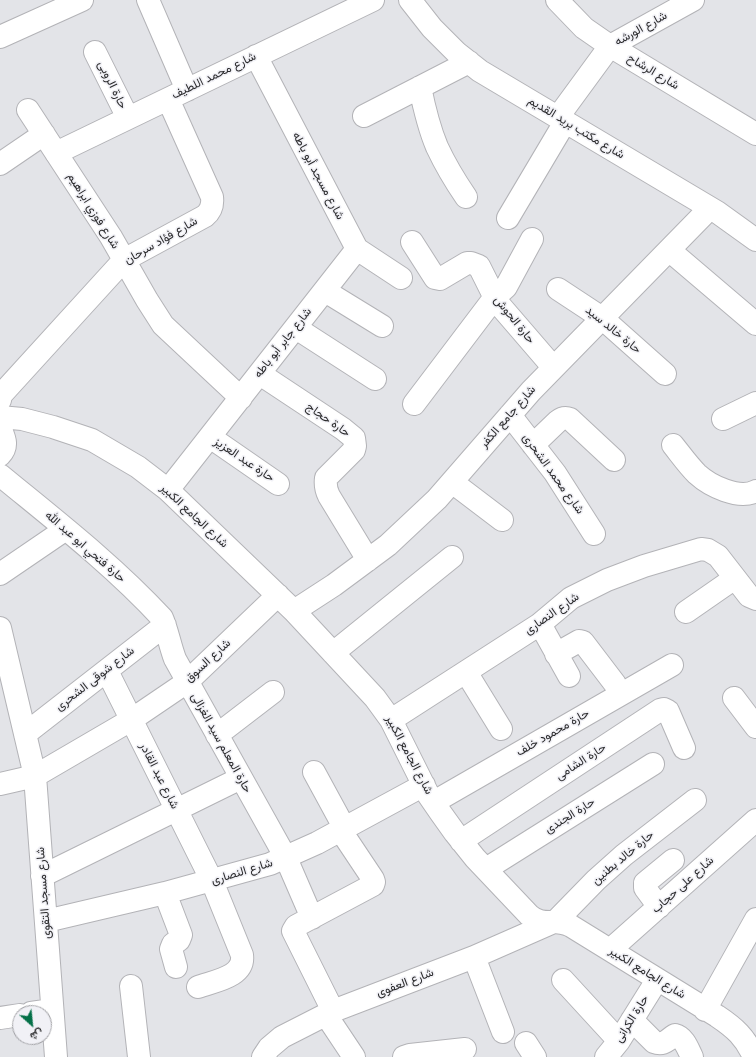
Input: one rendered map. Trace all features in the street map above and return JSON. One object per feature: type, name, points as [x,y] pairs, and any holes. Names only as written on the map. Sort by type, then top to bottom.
[{"type":"street","points":[[0,37],[82,0]]},
{"type":"street","name":"شارع فؤاد سرحان","points":[[0,400],[1,395],[124,260],[205,216],[211,208],[212,198],[177,94],[148,0]]},
{"type":"street","name":"شارع محمد اللطيف","points":[[56,153],[373,0]]},
{"type":"street","name":"شارع مكتب بريد القديم","points":[[410,0],[432,28],[458,53],[480,71],[710,208],[756,240]]},
{"type":"street","name":"شارع الرشاح","points":[[557,0],[584,28],[610,46],[756,134]]},
{"type":"street","name":"شارع الورشه","points":[[610,46],[693,0]]},
{"type":"street","points":[[508,218],[562,120],[610,46]]},
{"type":"street","name":"حارة الروبى","points":[[95,52],[128,118]]},
{"type":"street","name":"شارع مسجد أبو باطه","points":[[256,56],[357,250]]},
{"type":"street","points":[[364,116],[469,62]]},
{"type":"street","points":[[420,87],[426,116],[436,145],[466,198]]},
{"type":"street","name":"شارع فوزي ابراهيم","points":[[28,110],[111,237],[163,325],[240,398]]},
{"type":"street","points":[[0,164],[44,134]]},
{"type":"street","name":"شارع جامع الكفر","points":[[294,611],[334,585],[388,545],[437,499],[554,367],[710,208]]},
{"type":"street","points":[[414,404],[495,297],[506,287],[532,239]]},
{"type":"street","name":"حارة الحوش","points":[[412,242],[435,278],[440,279],[467,263],[475,264],[481,270],[497,302],[554,367]]},
{"type":"street","points":[[357,250],[401,278]]},
{"type":"street","name":"شارع جابر أبو باطه","points":[[168,490],[357,250]]},
{"type":"street","points":[[669,250],[756,324]]},
{"type":"street","name":"حارة خالد سيد","points":[[558,289],[602,318],[665,374]]},
{"type":"street","points":[[325,290],[382,326]]},
{"type":"street","points":[[296,328],[375,380]]},
{"type":"street","name":"حارة حجاج","points":[[260,374],[343,429],[354,438],[354,450],[326,478],[325,484],[329,496],[368,560]]},
{"type":"street","points":[[723,420],[756,404]]},
{"type":"street","name":"شارع محمد الشحرى","points":[[510,415],[555,473],[594,534]]},
{"type":"street","name":"شارع الجامع الكبير","points":[[0,417],[28,420],[92,440],[138,467],[168,490],[294,611],[375,698],[391,720],[429,793],[461,841],[534,920],[541,922],[564,922],[610,950],[734,1028],[748,1044],[754,1057]]},
{"type":"street","points":[[533,445],[561,418],[566,417],[614,460]]},
{"type":"street","points":[[0,427],[5,442],[4,451],[0,455]]},
{"type":"street","name":"حارة عبد العزيز","points":[[210,437],[278,484]]},
{"type":"street","points":[[673,445],[698,475],[720,488],[737,494],[750,494],[756,491]]},
{"type":"street","name":"حارة فتحي ابو عبد الله","points":[[0,475],[111,567],[156,612],[165,625]]},
{"type":"street","points":[[452,482],[502,520]]},
{"type":"street","points":[[0,574],[66,529]]},
{"type":"street","name":"شارع النصارى","points":[[391,720],[540,624],[571,598],[607,580],[644,566],[702,549],[713,552],[718,556],[749,596],[756,599]]},
{"type":"street","points":[[333,653],[452,557]]},
{"type":"street","points":[[686,612],[735,578]]},
{"type":"street","name":"شارع السوق","points":[[131,720],[187,682],[278,595]]},
{"type":"street","points":[[540,624],[568,676]]},
{"type":"street","name":"شارع شوقى الشحرى","points":[[25,734],[165,625]]},
{"type":"street","name":"حارة المعلم سيد الغزالى","points":[[165,625],[166,634],[173,653],[187,682],[286,858],[312,918]]},
{"type":"street","name":"شارع مسجد التقوى","points":[[0,628],[7,689],[25,734],[35,776],[46,922],[41,1005]]},
{"type":"street","points":[[556,654],[579,641],[583,642],[615,684]]},
{"type":"street","name":"حارة محمود خلف","points":[[429,793],[672,665]]},
{"type":"street","name":"شارع عبد القادر","points":[[107,671],[212,881],[242,955],[240,969],[236,972],[198,987]]},
{"type":"street","points":[[466,672],[501,729]]},
{"type":"street","points":[[217,735],[273,692]]},
{"type":"street","points":[[734,698],[756,727]]},
{"type":"street","name":"حارة الشامى","points":[[461,841],[660,710],[664,709],[668,711],[684,748]]},
{"type":"street","points":[[0,784],[35,776],[131,720]]},
{"type":"street","name":"حارة الجندى","points":[[486,869],[653,764]]},
{"type":"street","points":[[314,772],[343,830],[374,882],[372,886],[294,927],[293,933],[330,1013],[354,1057]]},
{"type":"street","points":[[42,876],[242,778]]},
{"type":"street","name":"شارع النصارى","points":[[46,922],[166,893],[270,864],[286,858],[343,830],[429,793]]},
{"type":"street","name":"حارة خالد بطنين","points":[[556,921],[596,880],[624,855],[695,800]]},
{"type":"street","name":"شارع على حجاب","points":[[610,950],[756,820]]},
{"type":"street","points":[[659,907],[645,888],[644,883],[673,860]]},
{"type":"street","points":[[166,893],[180,935],[179,940],[173,944],[171,949],[176,967]]},
{"type":"street","points":[[705,1010],[756,919]]},
{"type":"street","name":"شارع العفوى","points":[[262,1057],[269,1048],[282,1037],[330,1013],[474,957],[556,921]]},
{"type":"street","points":[[474,957],[503,1032]]},
{"type":"street","points":[[563,980],[613,1049]]},
{"type":"street","name":"حارة الكرانى","points":[[613,1049],[657,980]]},
{"type":"street","points":[[131,986],[139,1057]]},
{"type":"street","points":[[0,1018],[12,1016]]},
{"type":"street","points":[[632,1020],[654,1042],[666,1042],[675,1035],[679,1036],[692,1057]]},
{"type":"street","name":"شارع مسجد التقوى","points":[[52,1045],[56,1057]]},
{"type":"street","points":[[404,1057],[410,1055],[465,1049]]}]
